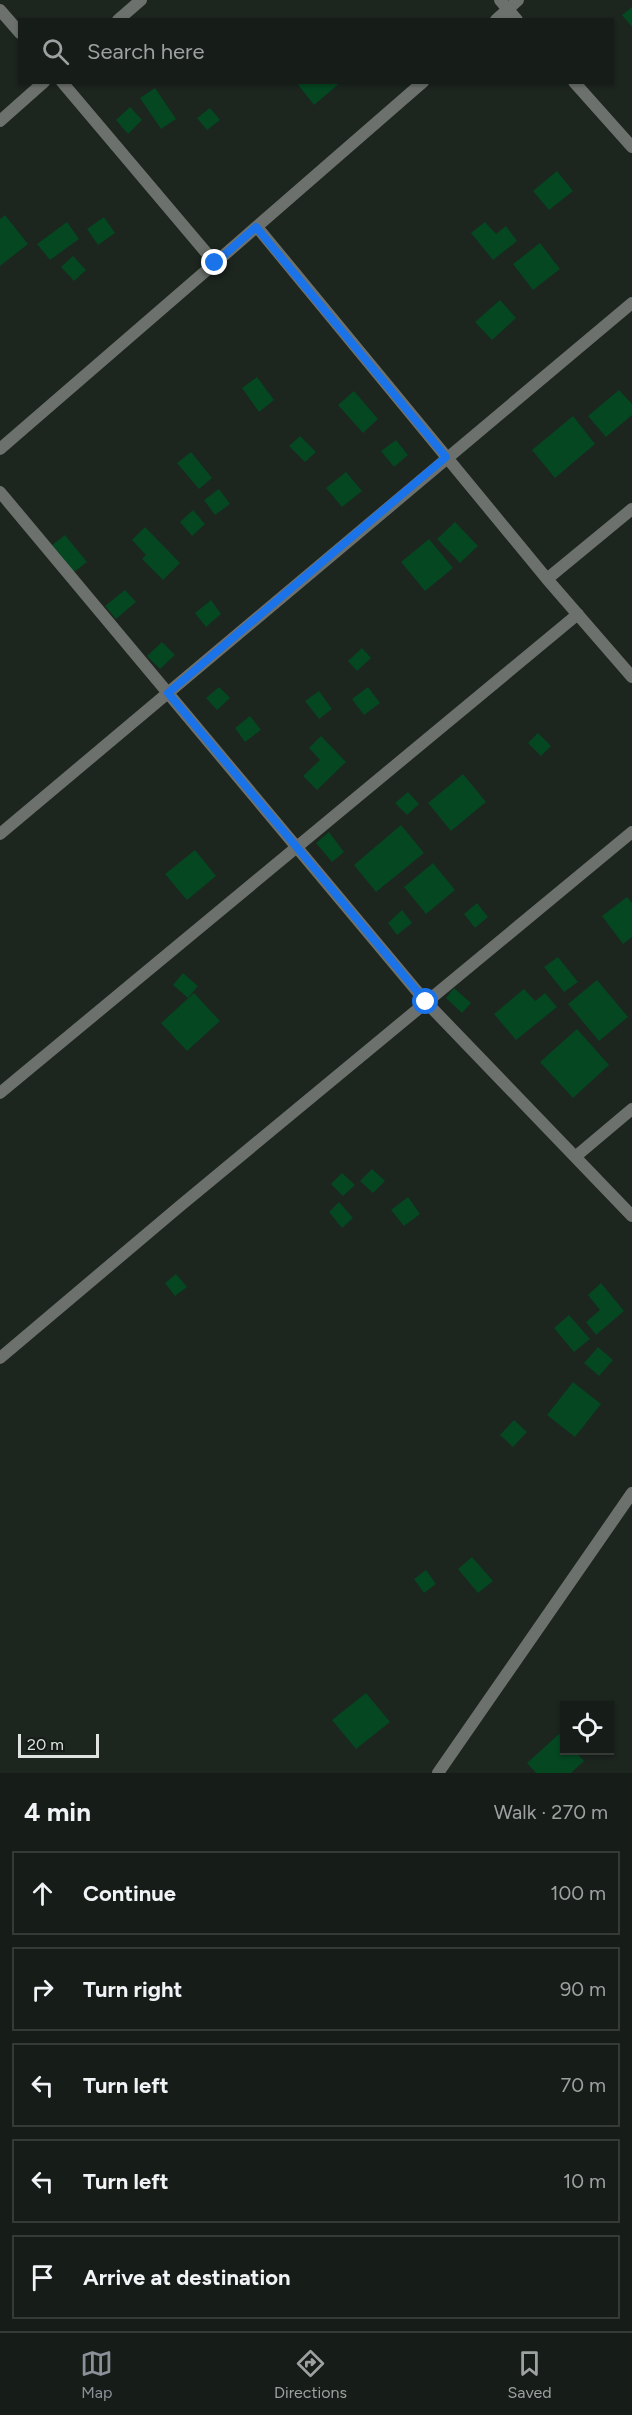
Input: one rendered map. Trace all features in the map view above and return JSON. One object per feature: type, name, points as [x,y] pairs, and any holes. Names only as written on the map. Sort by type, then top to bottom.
[{"type":"street","points":[[120,18],[141,0]]},
{"type":"street","points":[[497,18],[504,4],[518,0]]},
{"type":"street","points":[[504,4],[515,18]]},
{"type":"street","points":[[0,10],[18,31]]},
{"type":"street","points":[[0,121],[42,84]]},
{"type":"street","points":[[64,84],[215,263]]},
{"type":"street","points":[[0,449],[421,84]]},
{"type":"street","points":[[576,84],[632,147]]},
{"type":"street","points":[[256,227],[547,579],[632,677]]},
{"type":"street","points":[[0,834],[632,303]]},
{"type":"street","points":[[0,492],[426,1002],[632,1216]]},
{"type":"street","points":[[547,579],[632,509]]},
{"type":"street","points":[[0,1093],[578,614]]},
{"type":"street","points":[[0,1358],[632,832]]},
{"type":"street","points":[[575,1157],[632,1109]]},
{"type":"street","points":[[438,1773],[632,1493]]},
{"type":"building","points":[[632,7],[632,27],[622,15]]},
{"type":"building","points":[[298,84],[339,84],[314,105]]},
{"type":"building","points":[[155,88],[176,119],[161,129],[140,98]]},
{"type":"building","points":[[130,107],[142,120],[128,134],[116,120]]},
{"type":"building","points":[[210,108],[220,120],[207,130],[197,118]]},
{"type":"building","points":[[557,171],[573,191],[549,210],[533,191]]},
{"type":"building","points":[[5,215],[28,244],[0,266],[0,219]]},
{"type":"building","points":[[104,217],[115,233],[98,245],[87,229]]},
{"type":"building","points":[[67,222],[79,239],[50,260],[37,244]]},
{"type":"building","points":[[485,222],[496,234],[506,226],[517,241],[493,260],[471,233]]},
{"type":"building","points":[[540,243],[560,269],[533,290],[513,264]]},
{"type":"building","points":[[73,256],[86,270],[74,281],[61,267]]},
{"type":"building","points":[[500,300],[516,318],[492,340],[475,322]]},
{"type":"building","points":[[257,377],[274,400],[259,412],[242,388]]},
{"type":"building","points":[[619,390],[632,404],[632,415],[606,437],[588,416]]},
{"type":"building","points":[[354,391],[378,419],[363,433],[338,405]]},
{"type":"building","points":[[573,416],[595,444],[555,478],[532,450]]},
{"type":"building","points":[[300,436],[316,452],[305,462],[289,446]]},
{"type":"building","points":[[396,440],[408,455],[394,467],[381,451]]},
{"type":"building","points":[[191,452],[212,478],[199,489],[177,463]]},
{"type":"building","points":[[346,472],[362,491],[342,507],[326,488]]},
{"type":"building","points":[[219,489],[230,504],[215,515],[204,500]]},
{"type":"building","points":[[193,510],[205,524],[192,536],[180,522]]},
{"type":"building","points":[[455,522],[478,546],[460,563],[437,539]]},
{"type":"building","points":[[145,527],[180,563],[163,580],[142,559],[146,555],[132,540]]},
{"type":"building","points":[[65,535],[87,562],[74,572],[52,545]]},
{"type":"building","points":[[429,539],[453,568],[425,591],[401,562]]},
{"type":"building","points":[[125,590],[136,602],[116,619],[105,606]]},
{"type":"building","points":[[211,600],[221,614],[206,627],[195,613]]},
{"type":"building","points":[[162,642],[175,655],[160,669],[147,656]]},
{"type":"building","points":[[362,648],[371,658],[357,671],[348,661]]},
{"type":"building","points":[[219,687],[230,698],[217,710],[206,698]]},
{"type":"building","points":[[368,687],[380,703],[364,715],[352,699]]},
{"type":"building","points":[[319,691],[332,709],[319,719],[305,701]]},
{"type":"building","points":[[250,716],[261,730],[245,742],[235,728]]},
{"type":"building","points":[[538,733],[551,746],[541,756],[528,743]]},
{"type":"building","points":[[321,736],[346,762],[317,790],[303,776],[320,760],[309,748]]},
{"type":"building","points":[[463,774],[486,802],[451,831],[428,803]]},
{"type":"building","points":[[408,792],[419,804],[407,815],[395,803]]},
{"type":"building","points":[[401,825],[424,853],[376,892],[354,865]]},
{"type":"building","points":[[329,832],[344,852],[332,862],[316,843]]},
{"type":"building","points":[[195,850],[216,876],[187,900],[165,874]]},
{"type":"building","points":[[433,863],[455,890],[426,914],[404,887]]},
{"type":"building","points":[[627,897],[632,903],[632,937],[623,944],[602,916]]},
{"type":"building","points":[[477,903],[488,917],[475,928],[464,914]]},
{"type":"building","points":[[402,910],[412,923],[397,935],[388,923]]},
{"type":"building","points":[[558,957],[578,982],[564,992],[544,967]]},
{"type":"building","points":[[183,973],[198,986],[188,998],[173,985]]},
{"type":"building","points":[[597,980],[628,1017],[599,1041],[568,1004]]},
{"type":"building","points":[[454,988],[471,1003],[462,1013],[446,998]]},
{"type":"building","points":[[524,989],[535,1001],[545,993],[557,1007],[516,1040],[494,1014]]},
{"type":"building","points":[[194,993],[220,1021],[187,1051],[161,1023]]},
{"type":"building","points":[[577,1029],[609,1065],[573,1098],[540,1062]]},
{"type":"building","points":[[372,1169],[385,1181],[373,1193],[360,1181]]},
{"type":"building","points":[[342,1173],[355,1185],[343,1196],[331,1184]]},
{"type":"building","points":[[408,1197],[420,1214],[404,1226],[391,1210]]},
{"type":"building","points":[[339,1202],[353,1218],[342,1228],[329,1212]]},
{"type":"building","points":[[176,1274],[187,1287],[175,1296],[165,1283]]},
{"type":"building","points":[[601,1283],[624,1311],[596,1335],[586,1322],[600,1310],[588,1295]]},
{"type":"building","points":[[569,1315],[590,1339],[574,1352],[554,1328]]},
{"type":"building","points":[[598,1347],[613,1360],[599,1376],[584,1363]]},
{"type":"building","points":[[573,1382],[601,1404],[575,1437],[547,1415]]},
{"type":"building","points":[[514,1420],[527,1432],[513,1447],[500,1435]]},
{"type":"building","points":[[472,1557],[493,1581],[478,1593],[458,1569]]},
{"type":"building","points":[[426,1570],[436,1584],[424,1593],[414,1579]]},
{"type":"building","points":[[366,1693],[390,1722],[356,1749],[332,1720]]},
{"type":"building","points":[[559,1734],[560,1755],[579,1755],[584,1761],[571,1773],[536,1773],[527,1763]]},
{"type":"route","points":[[215,263],[256,227],[446,457],[168,693],[426,1002]]}]
